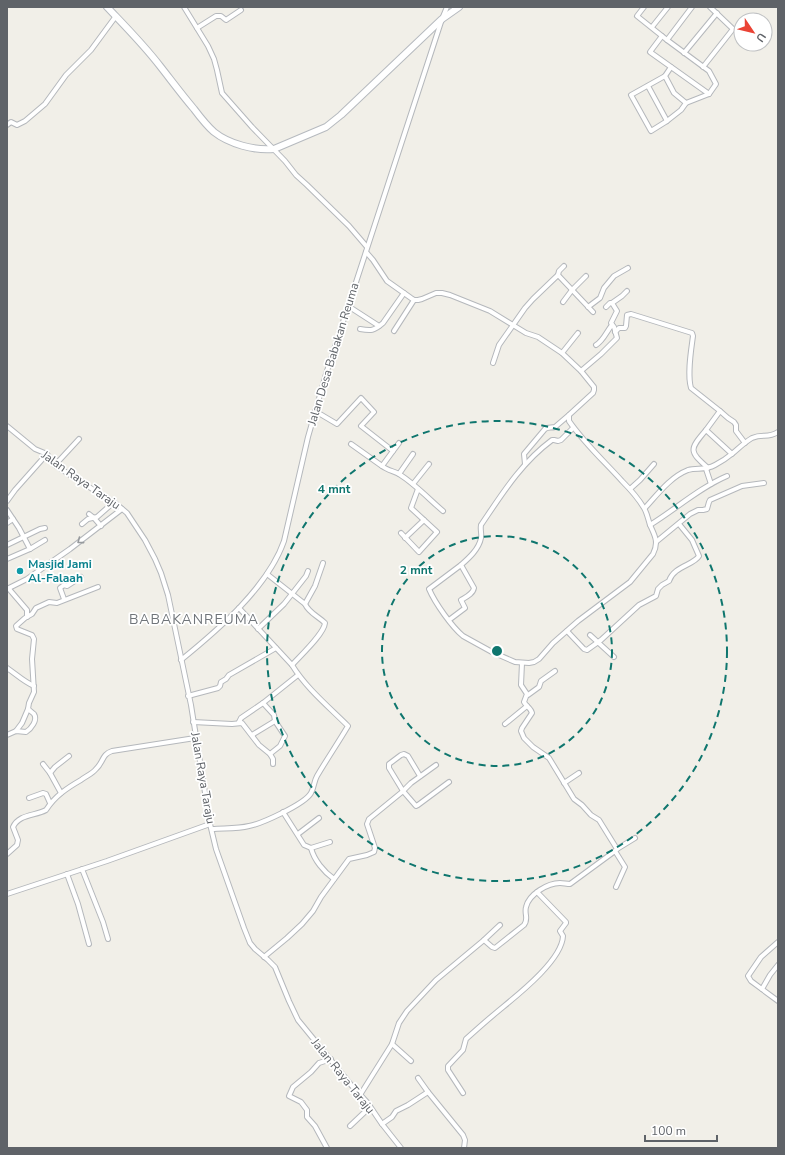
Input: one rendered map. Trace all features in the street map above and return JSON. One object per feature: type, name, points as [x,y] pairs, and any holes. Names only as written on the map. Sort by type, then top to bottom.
[{"type":"main road","points":[[107,7],[159,64],[203,121],[214,132],[228,140],[264,150],[274,149],[326,127],[341,115],[442,19],[459,7]]},
{"type":"street","points":[[184,7],[208,46],[214,59],[218,70],[222,93],[300,178],[348,226],[387,281],[414,300],[422,299],[436,293],[442,293],[490,311],[562,352],[581,371],[594,388],[593,393],[569,415],[555,427],[547,427],[529,446],[524,454],[525,464]]},
{"type":"street","name":"Jalan Desa Babakan Reuma","points":[[181,660],[210,636],[239,608],[255,590],[278,558],[284,541],[308,437],[326,374],[447,7]]},
{"type":"street","points":[[644,7],[637,16],[709,71],[716,84],[709,94],[686,103],[681,110],[651,131],[631,95],[665,76],[671,67]]},
{"type":"street","points":[[652,28],[668,7]]},
{"type":"street","points":[[667,40],[692,7]]},
{"type":"street","points":[[703,67],[733,29],[710,7]]},
{"type":"street","points":[[196,28],[216,16],[221,16],[226,20],[241,10]]},
{"type":"street","points":[[684,53],[717,13]]},
{"type":"street","points":[[7,125],[11,122],[17,125],[22,123],[45,104],[66,76],[91,50],[116,16]]},
{"type":"street","points":[[662,36],[650,52],[709,94]]},
{"type":"street","points":[[665,76],[674,93],[686,103]]},
{"type":"street","points":[[648,86],[667,121]]},
{"type":"street","points":[[492,363],[499,345],[514,324],[533,299],[558,275],[559,271],[564,266]]},
{"type":"street","points":[[588,307],[600,298],[604,288],[614,276],[628,268]]},
{"type":"street","points":[[558,275],[593,312]]},
{"type":"street","points":[[563,302],[572,290],[586,276]]},
{"type":"street","points":[[606,307],[627,291]]},
{"type":"street","points":[[360,329],[374,330],[383,323],[404,293]]},
{"type":"street","points":[[394,331],[414,300]]},
{"type":"street","points":[[596,345],[604,339],[607,331],[612,325],[612,321],[617,311],[612,303]]},
{"type":"street","points":[[348,306],[379,326]]},
{"type":"street","points":[[615,332],[619,328],[625,328],[627,315],[631,314],[692,333],[690,386],[734,422],[736,425],[736,431],[745,443]]},
{"type":"street","points":[[581,371],[611,346],[617,338],[612,325]]},
{"type":"street","points":[[562,352],[578,333]]},
{"type":"street","points":[[315,411],[337,424],[361,398],[374,412],[361,426],[393,451]]},
{"type":"street","points":[[711,484],[707,469],[696,458],[694,449],[696,443],[720,411]]},
{"type":"street","points":[[569,415],[569,421],[573,428],[630,489],[644,508],[654,532],[656,549],[630,582],[567,631],[536,661],[529,663],[515,662],[463,636],[449,620],[429,589],[461,565],[477,548],[481,536],[481,525],[525,464],[546,445],[554,440],[560,440],[573,428]]},
{"type":"street","name":"Jalan Raya Taraju","points":[[7,426],[35,449],[47,454],[55,465],[122,508],[145,540],[159,568],[172,611],[210,824],[216,849],[250,943],[275,967],[298,1020],[402,1148]]},
{"type":"street","points":[[706,430],[732,454]]},
{"type":"street","points":[[644,508],[666,485],[687,470],[707,469],[732,454],[745,443],[760,435],[770,436],[778,432]]},
{"type":"street","points":[[55,465],[78,440]]},
{"type":"street","points":[[382,466],[399,443]]},
{"type":"street","points":[[351,444],[386,469],[399,474],[413,484],[443,511]]},
{"type":"street","points":[[7,501],[47,454]]},
{"type":"street","points":[[399,474],[413,454]]},
{"type":"street","points":[[413,484],[429,464]]},
{"type":"street","points":[[630,489],[654,464]]},
{"type":"street","points":[[650,525],[711,484],[727,476]]},
{"type":"street","points":[[656,542],[690,514],[698,510],[707,509],[708,502],[710,500],[742,486],[764,482]]},
{"type":"street","points":[[401,533],[419,552],[437,532],[411,508],[418,489]]},
{"type":"street","points":[[82,524],[88,519],[94,518],[114,502]]},
{"type":"street","points":[[27,617],[27,610],[8,589],[26,579],[70,549],[122,508]]},
{"type":"street","points":[[7,510],[30,549]]},
{"type":"street","points":[[89,514],[100,526]]},
{"type":"street","points":[[7,523],[13,519]]},
{"type":"street","points":[[405,538],[424,520]]},
{"type":"street","points":[[567,631],[586,650],[638,605],[656,596],[658,589],[662,584],[669,581],[675,572],[698,558],[699,556],[692,540],[679,524]]},
{"type":"street","points":[[7,545],[45,528]]},
{"type":"street","points":[[7,559],[46,540]]},
{"type":"street","points":[[305,604],[315,586],[323,563]]},
{"type":"street","points":[[449,620],[465,608],[461,600],[474,590],[461,565]]},
{"type":"street","points":[[258,629],[278,611],[292,595],[308,571]]},
{"type":"street","points":[[267,574],[305,604],[325,623],[325,626],[319,635],[292,665]]},
{"type":"street","points":[[64,599],[60,588],[81,578]]},
{"type":"street","points":[[16,732],[28,709],[34,686],[32,659],[34,636],[16,627],[17,624],[32,614],[36,608],[49,602],[55,603],[98,587]]},
{"type":"street","points":[[212,829],[249,826],[261,823],[303,800],[311,793],[314,781],[348,726],[298,676],[292,665],[239,608]]},
{"type":"street","points":[[590,635],[614,657]]},
{"type":"street","points":[[188,696],[220,687],[221,682],[229,675],[276,648]]},
{"type":"street","points":[[522,663],[521,685],[528,695]]},
{"type":"street","points":[[7,668],[19,676],[25,683],[34,686]]},
{"type":"street","points":[[555,671],[541,681],[539,687],[528,695],[524,702],[532,710],[532,714],[521,731],[524,738],[533,747],[549,758],[574,799],[599,820],[625,867],[616,887]]},
{"type":"street","points":[[193,722],[232,724],[239,722],[241,718],[298,676]]},
{"type":"street","points":[[263,703],[274,715],[275,720],[285,736],[280,746],[270,754]]},
{"type":"street","points":[[505,724],[527,706]]},
{"type":"street","points":[[7,736],[16,732],[26,732],[33,724],[34,715],[28,709]]},
{"type":"street","points":[[252,735],[275,720]]},
{"type":"street","points":[[239,722],[244,724],[259,744],[270,754],[273,759],[273,764]]},
{"type":"street","points":[[7,854],[17,845],[18,840],[13,827],[15,823],[25,817],[44,812],[50,803],[61,793],[95,771],[108,752],[195,738]]},
{"type":"street","points":[[420,776],[408,756],[404,754],[390,763],[389,768],[403,791],[414,805],[417,806],[449,782]]},
{"type":"street","points":[[50,773],[69,756]]},
{"type":"street","points":[[43,764],[50,773],[61,793]]},
{"type":"street","points":[[264,957],[302,924],[313,911],[321,897],[349,859],[374,852],[375,848],[367,821],[411,783],[436,765]]},
{"type":"street","points":[[564,783],[579,773]]},
{"type":"street","points":[[29,798],[43,793],[46,794],[50,803]]},
{"type":"street","points":[[283,812],[304,845],[311,848],[330,842]]},
{"type":"street","points":[[298,834],[319,818]]},
{"type":"street","points":[[7,894],[152,846],[210,824]]},
{"type":"street","points":[[484,940],[492,948],[495,948],[527,921],[526,906],[529,900],[537,892],[550,885],[560,883],[570,884],[635,838]]},
{"type":"street","points":[[311,848],[314,857],[325,872],[334,879]]},
{"type":"street","points":[[82,869],[103,922],[108,939]]},
{"type":"street","points":[[67,874],[89,944]]},
{"type":"street","points":[[463,1093],[448,1070],[448,1066],[463,1050],[466,1039],[534,981],[552,960],[561,945],[563,936],[560,931],[566,922],[537,892]]},
{"type":"street","points":[[360,1095],[392,1044],[400,1023],[414,1003],[436,980],[500,925]]},
{"type":"street","points":[[778,942],[761,957],[748,976],[751,981],[778,1001]]},
{"type":"street","points":[[762,989],[778,965]]},
{"type":"street","points":[[392,1044],[411,1061]]},
{"type":"street","points":[[327,1148],[315,1126],[307,1117],[307,1110],[300,1102],[289,1096],[293,1087],[319,1064],[331,1059]]},
{"type":"street","points":[[418,1078],[465,1140],[464,1148]]},
{"type":"street","points":[[382,1124],[392,1117],[396,1111],[428,1092]]},
{"type":"street","points":[[350,1126],[370,1107]]},
{"type":"place","name":"Masjid Jami Al-Falaah","points":[[20,571]]},
{"type":"district","name":"BABAKANREUMA","points":[[194,619]]}]
